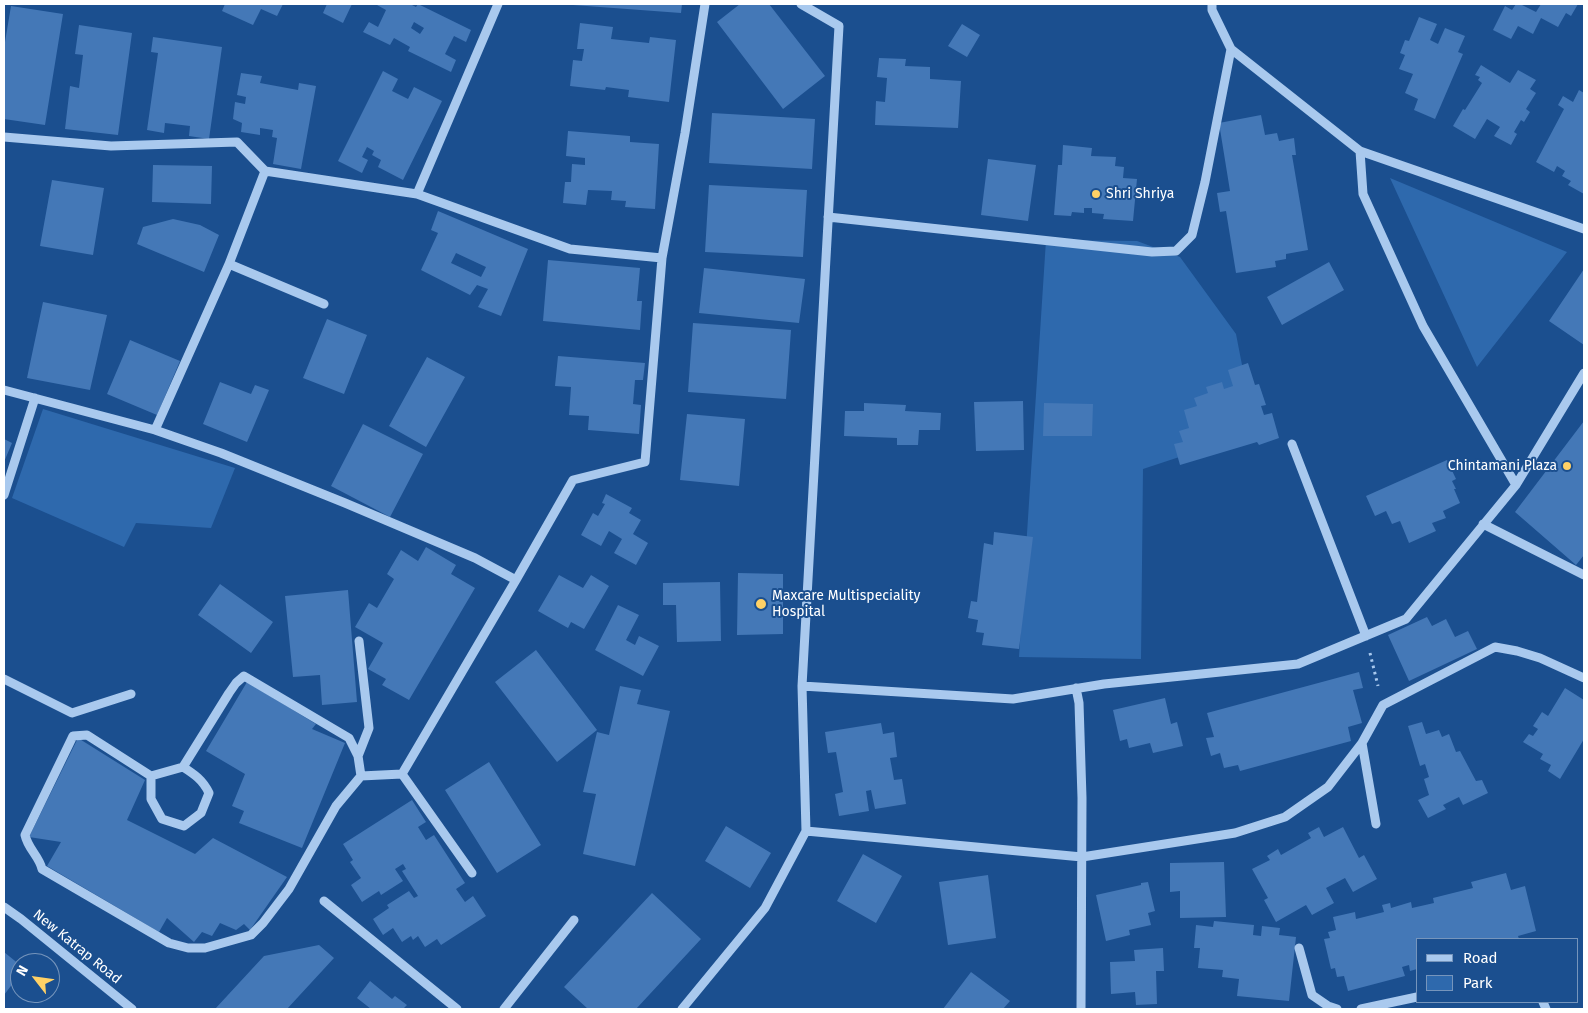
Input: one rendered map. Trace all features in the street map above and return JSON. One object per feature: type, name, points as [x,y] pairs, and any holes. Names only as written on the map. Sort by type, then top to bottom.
[{"type":"street","points":[[417,194],[498,4]]},
{"type":"street","points":[[402,774],[573,480],[645,462],[662,258],[686,133],[706,4]]},
{"type":"street","points":[[682,1009],[765,908],[806,831],[802,686],[839,26],[801,4]]},
{"type":"street","points":[[1212,4],[1212,10],[1231,48],[1360,151],[1584,228]]},
{"type":"street","points":[[828,217],[1152,252],[1176,251],[1192,235],[1205,182],[1231,48]]},
{"type":"street","points":[[4,137],[111,146],[237,142],[265,171],[417,194],[570,249],[662,258]]},
{"type":"street","points":[[1360,151],[1362,194],[1423,326],[1516,485]]},
{"type":"street","points":[[155,430],[229,264],[265,171]]},
{"type":"street","points":[[229,264],[324,304]]},
{"type":"street","points":[[802,686],[1013,699],[1104,684],[1298,664],[1406,619],[1516,485],[1584,374]]},
{"type":"street","points":[[4,390],[155,430],[221,453],[345,502],[475,558],[516,580]]},
{"type":"street","points":[[4,495],[35,398]]},
{"type":"street","points":[[1292,444],[1366,636]]},
{"type":"street","points":[[1483,524],[1584,576]]},
{"type":"street","points":[[358,756],[369,728],[359,641]]},
{"type":"street","points":[[806,831],[1082,857],[1235,833],[1285,817],[1328,787],[1362,743],[1383,706],[1495,647],[1540,658],[1584,678]]},
{"type":"street","points":[[361,776],[358,756],[349,738],[244,676],[233,688],[183,767],[151,776],[87,734],[73,736],[25,835],[26,843],[40,859],[42,869],[50,874],[169,943],[188,948],[205,948],[251,935],[263,923],[289,889],[336,806],[361,776],[402,774]]},
{"type":"street","points":[[4,679],[72,713],[131,694]]},
{"type":"street","points":[[1076,688],[1079,703],[1081,760],[1082,1009]]},
{"type":"street","points":[[1362,743],[1376,824]]},
{"type":"street","points":[[151,776],[151,799],[162,819],[184,826],[201,813],[209,793],[205,784],[183,767]]},
{"type":"street","points":[[402,774],[472,873]]},
{"type":"street","points":[[324,901],[457,1009]]},
{"type":"street","name":"New Katrap Road","points":[[4,907],[132,1009]]},
{"type":"street","points":[[504,1009],[574,920]]},
{"type":"street","points":[[1299,948],[1312,996],[1337,1009]]},
{"type":"street","points":[[1361,1009],[1416,997]]},
{"type":"path","points":[[1366,636],[1383,706]]},
{"type":"green space","points":[[1390,178],[1567,252],[1477,367]]},
{"type":"green space","points":[[1046,240],[1137,241],[1180,257],[1236,334],[1255,432],[1143,469],[1141,659],[1019,657]]},
{"type":"green space","points":[[43,409],[235,468],[211,528],[136,523],[124,547],[12,498]]},
{"type":"building","points":[[225,4],[283,4],[277,16],[261,9],[253,25],[222,11]]},
{"type":"building","points":[[327,4],[352,4],[343,23],[323,13]]},
{"type":"building","points":[[410,4],[416,7],[418,4],[471,30],[466,42],[454,36],[445,54],[456,60],[451,72],[408,51],[410,47],[394,38],[390,45],[363,32],[369,22],[378,27],[386,10],[377,5]],"holes":[[[414,22],[424,28],[420,34],[411,28]]]},
{"type":"building","points":[[573,4],[682,4],[681,13]]},
{"type":"building","points":[[740,4],[769,4],[825,76],[783,109],[717,22]]},
{"type":"building","points":[[1516,4],[1536,12],[1541,4],[1578,4],[1571,16],[1566,13],[1558,27],[1541,18],[1533,34],[1518,26],[1511,39],[1493,30],[1505,6],[1512,10]]},
{"type":"building","points":[[11,6],[63,14],[45,125],[4,119],[4,48]]},
{"type":"building","points":[[1419,17],[1437,24],[1430,40],[1438,44],[1445,28],[1465,36],[1458,52],[1463,54],[1435,119],[1414,110],[1418,99],[1405,93],[1413,74],[1399,69],[1405,55],[1400,53],[1405,40],[1409,41]]},
{"type":"building","points":[[580,23],[613,27],[611,39],[649,43],[650,37],[676,40],[669,102],[628,97],[629,90],[606,87],[605,90],[570,86],[573,60],[582,61],[584,49],[577,49]]},
{"type":"building","points":[[962,24],[980,35],[967,57],[948,46]]},
{"type":"building","points":[[79,25],[132,33],[118,135],[65,129],[70,86],[79,88],[83,55],[75,54]]},
{"type":"building","points":[[153,37],[222,47],[209,139],[189,136],[190,126],[165,123],[164,133],[147,130],[158,53],[151,52]]},
{"type":"building","points":[[879,58],[906,59],[905,66],[930,67],[930,79],[961,81],[958,128],[875,125],[876,101],[885,102],[887,78],[877,77]]},
{"type":"building","points":[[1481,65],[1510,83],[1518,70],[1536,80],[1530,89],[1536,93],[1526,109],[1530,112],[1524,122],[1521,120],[1514,132],[1517,134],[1511,145],[1494,136],[1500,127],[1487,119],[1475,139],[1453,126],[1482,83],[1478,80],[1480,77],[1475,75]]},
{"type":"building","points":[[383,71],[398,79],[392,91],[408,99],[414,87],[442,101],[403,180],[378,167],[381,160],[372,155],[374,151],[367,147],[362,157],[368,160],[362,173],[338,161]]},
{"type":"building","points":[[241,73],[262,76],[260,83],[298,90],[299,83],[316,86],[301,169],[273,164],[277,138],[272,137],[273,130],[260,128],[260,135],[241,132],[242,123],[233,119],[235,102],[245,104],[246,97],[237,95]]},
{"type":"building","points":[[1579,90],[1584,93],[1584,194],[1568,185],[1571,181],[1562,176],[1565,171],[1557,166],[1554,172],[1536,162],[1564,109],[1558,105],[1563,96],[1573,102]]},
{"type":"building","points":[[712,113],[815,119],[812,169],[709,163]]},
{"type":"building","points":[[1261,115],[1265,135],[1277,133],[1279,141],[1294,138],[1296,155],[1292,155],[1308,250],[1286,254],[1286,259],[1275,261],[1276,267],[1236,273],[1226,211],[1220,212],[1217,193],[1230,191],[1219,123]]},
{"type":"building","points":[[568,131],[630,136],[630,142],[659,144],[655,209],[625,207],[626,201],[611,200],[612,191],[588,190],[586,205],[563,203],[565,182],[571,182],[572,164],[585,165],[585,158],[566,156]]},
{"type":"building","name":"Shri Shriya","points":[[1063,145],[1092,148],[1091,156],[1116,157],[1115,166],[1124,167],[1123,178],[1137,179],[1133,221],[1103,219],[1104,214],[1092,213],[1092,208],[1084,208],[1084,213],[1072,212],[1071,216],[1054,215],[1058,165],[1062,165]]},
{"type":"building","points":[[988,159],[1036,165],[1028,221],[981,215]]},
{"type":"building","points":[[153,165],[212,166],[211,204],[152,202]]},
{"type":"building","points":[[52,180],[104,188],[93,255],[40,246]]},
{"type":"building","points":[[709,185],[807,190],[803,257],[705,252]]},
{"type":"building","points":[[438,211],[528,249],[501,316],[478,307],[488,289],[477,285],[470,295],[421,270],[438,233],[431,230]],"holes":[[[456,253],[486,267],[481,277],[451,263]]]},
{"type":"building","points":[[173,219],[200,225],[219,235],[204,272],[137,244],[143,227]]},
{"type":"building","points":[[548,260],[640,268],[637,301],[642,301],[640,330],[543,321]]},
{"type":"building","points":[[1329,262],[1344,290],[1282,325],[1267,297]]},
{"type":"building","points":[[704,268],[805,279],[799,323],[699,313]]},
{"type":"building","points":[[1584,269],[1584,345],[1549,321]]},
{"type":"building","points":[[43,302],[107,315],[90,390],[27,378]]},
{"type":"building","points":[[327,319],[367,335],[344,394],[303,378]]},
{"type":"building","points":[[693,323],[791,330],[786,399],[688,392]]},
{"type":"building","points":[[130,340],[180,361],[157,415],[107,394]]},
{"type":"building","points":[[558,356],[645,363],[643,380],[635,380],[633,404],[641,405],[639,434],[588,430],[589,416],[569,415],[571,387],[555,386]]},
{"type":"building","points":[[427,357],[465,377],[426,447],[389,426]]},
{"type":"building","points":[[1248,363],[1255,385],[1259,384],[1266,405],[1261,406],[1264,415],[1272,413],[1279,438],[1259,445],[1257,442],[1180,465],[1174,444],[1183,442],[1179,431],[1189,428],[1184,410],[1197,406],[1194,398],[1208,393],[1206,387],[1222,382],[1224,389],[1233,386],[1228,370]]},
{"type":"building","points":[[220,382],[251,394],[255,385],[269,390],[247,442],[203,424]]},
{"type":"building","points":[[1023,401],[1024,450],[976,451],[974,402]]},
{"type":"building","points":[[864,403],[906,405],[905,411],[941,413],[940,430],[919,430],[918,445],[897,445],[897,438],[844,436],[845,411],[864,411]]},
{"type":"building","points":[[1044,403],[1093,404],[1092,436],[1043,436]]},
{"type":"building","points":[[687,414],[745,419],[739,486],[680,480]]},
{"type":"building","name":"Chintamani Plaza","points":[[1584,421],[1584,555],[1576,565],[1515,512]]},
{"type":"building","points":[[363,424],[423,454],[390,517],[331,486]]},
{"type":"building","points":[[4,439],[12,443],[4,462]]},
{"type":"building","points":[[1447,460],[1456,479],[1452,481],[1460,503],[1443,511],[1446,518],[1432,523],[1436,531],[1409,543],[1400,521],[1392,524],[1386,511],[1375,516],[1366,496]]},
{"type":"building","points":[[606,494],[632,508],[629,513],[641,520],[633,534],[648,543],[636,565],[614,553],[622,539],[609,531],[601,546],[581,535],[593,513],[598,516],[605,504],[602,503]]},
{"type":"building","points":[[994,532],[1033,537],[1019,649],[982,645],[984,633],[976,632],[978,620],[968,618],[971,601],[977,602],[984,543],[993,545]]},
{"type":"building","points":[[426,547],[456,565],[451,574],[475,588],[409,700],[382,685],[386,679],[368,669],[383,643],[355,627],[369,603],[377,608],[394,579],[387,574],[401,550],[418,561]]},
{"type":"building","points":[[738,573],[783,574],[783,634],[737,635]]},
{"type":"building","points":[[559,575],[583,588],[591,575],[609,586],[584,629],[571,622],[568,628],[538,611]]},
{"type":"building","points":[[720,582],[721,641],[677,642],[676,605],[663,605],[663,583]]},
{"type":"building","points":[[220,584],[273,622],[251,653],[198,615]]},
{"type":"building","points":[[348,590],[357,702],[322,705],[320,675],[293,677],[285,596]]},
{"type":"building","points":[[618,605],[639,615],[626,640],[635,645],[639,636],[659,646],[643,676],[595,650]]},
{"type":"building","points":[[1427,617],[1432,626],[1446,619],[1455,637],[1468,631],[1477,649],[1409,681],[1388,635]]},
{"type":"building","points":[[536,650],[597,730],[557,762],[495,682]]},
{"type":"building","points":[[1359,672],[1363,688],[1353,690],[1362,723],[1348,727],[1351,741],[1240,771],[1238,765],[1224,768],[1220,753],[1211,756],[1206,738],[1214,737],[1207,713]]},
{"type":"building","points":[[247,682],[316,724],[312,729],[345,743],[302,848],[239,823],[244,811],[232,806],[245,774],[206,751]]},
{"type":"building","points":[[620,686],[641,690],[637,704],[670,711],[635,866],[583,854],[596,794],[583,792],[597,732],[609,735]]},
{"type":"building","points":[[1565,688],[1584,700],[1584,739],[1560,779],[1548,771],[1551,765],[1540,759],[1543,754],[1523,742],[1529,734],[1533,736],[1538,729],[1533,726],[1542,712],[1548,716]]},
{"type":"building","points":[[1165,698],[1171,724],[1177,722],[1183,746],[1153,753],[1150,743],[1129,748],[1127,739],[1120,741],[1113,710]]},
{"type":"building","points":[[1422,722],[1426,734],[1439,730],[1442,737],[1449,734],[1456,752],[1460,751],[1476,781],[1482,780],[1488,793],[1463,805],[1459,797],[1443,805],[1446,809],[1428,818],[1418,800],[1429,795],[1424,779],[1429,777],[1425,764],[1420,766],[1408,726]]},
{"type":"building","points":[[881,723],[883,734],[894,732],[897,757],[890,758],[894,780],[902,779],[906,804],[875,809],[871,790],[866,791],[869,811],[839,816],[835,794],[843,792],[836,752],[828,753],[825,732]]},
{"type":"building","points":[[78,738],[145,780],[127,820],[195,854],[213,838],[287,877],[250,930],[244,924],[236,930],[220,923],[212,936],[202,932],[194,942],[167,918],[159,932],[47,866],[61,842],[29,837]]},
{"type":"building","points":[[489,762],[541,845],[497,873],[445,790]]},
{"type":"building","points":[[412,800],[426,822],[418,827],[426,840],[434,835],[465,883],[456,889],[465,902],[473,896],[486,916],[441,945],[437,939],[425,947],[418,936],[413,940],[411,936],[402,942],[393,928],[383,935],[373,919],[389,908],[387,905],[409,891],[414,898],[418,896],[402,871],[406,869],[403,864],[395,869],[403,881],[381,895],[379,891],[362,902],[351,885],[361,878],[350,862],[353,860],[343,844]]},
{"type":"building","points":[[726,826],[771,853],[750,888],[705,861]]},
{"type":"building","points":[[1319,827],[1324,837],[1343,827],[1359,858],[1364,855],[1377,879],[1353,892],[1345,878],[1326,888],[1334,903],[1312,915],[1306,905],[1276,922],[1264,900],[1268,898],[1252,869],[1270,860],[1267,856],[1278,849],[1281,855],[1311,838],[1308,833]]},
{"type":"building","points":[[863,854],[902,876],[876,923],[837,901]]},
{"type":"building","points":[[1224,862],[1226,917],[1180,918],[1180,891],[1170,892],[1170,863]]},
{"type":"building","points":[[1506,873],[1511,890],[1525,886],[1536,931],[1518,936],[1519,938],[1416,938],[1416,969],[1410,971],[1409,965],[1402,967],[1405,976],[1348,991],[1344,976],[1337,977],[1335,968],[1331,969],[1324,939],[1330,938],[1328,932],[1336,930],[1333,917],[1355,912],[1356,919],[1384,912],[1382,905],[1390,903],[1391,908],[1411,902],[1412,908],[1434,903],[1433,898],[1473,888],[1471,882]]},
{"type":"building","points":[[988,875],[996,938],[948,945],[939,882]]},
{"type":"building","points":[[1148,882],[1155,911],[1148,913],[1151,925],[1129,930],[1130,935],[1106,941],[1096,895]]},
{"type":"building","points":[[652,893],[701,939],[636,1009],[588,1009],[564,987]]},
{"type":"building","points":[[1214,921],[1254,925],[1253,935],[1261,936],[1262,926],[1280,928],[1279,935],[1296,937],[1289,1001],[1237,996],[1239,979],[1222,977],[1223,970],[1198,968],[1200,948],[1194,948],[1196,925],[1213,927]]},
{"type":"building","points":[[319,945],[334,958],[287,1009],[215,1009],[264,956]]},
{"type":"building","points":[[1163,948],[1164,971],[1156,971],[1157,1004],[1136,1005],[1135,992],[1111,994],[1110,962],[1135,961],[1134,950]]},
{"type":"building","points":[[4,952],[10,957],[10,987],[4,995]]},
{"type":"building","points":[[971,972],[1010,1001],[1003,1009],[943,1009]]},
{"type":"building","points":[[370,981],[392,999],[395,996],[407,1005],[403,1009],[371,1009],[357,998]]},
{"type":"place","name":"Shri Shriya","points":[[1096,194]]},
{"type":"place","name":"Chintamani Plaza","points":[[1567,466]]},
{"type":"place","name":"Maxcare Multispeciality Hospital","points":[[761,604]]}]
